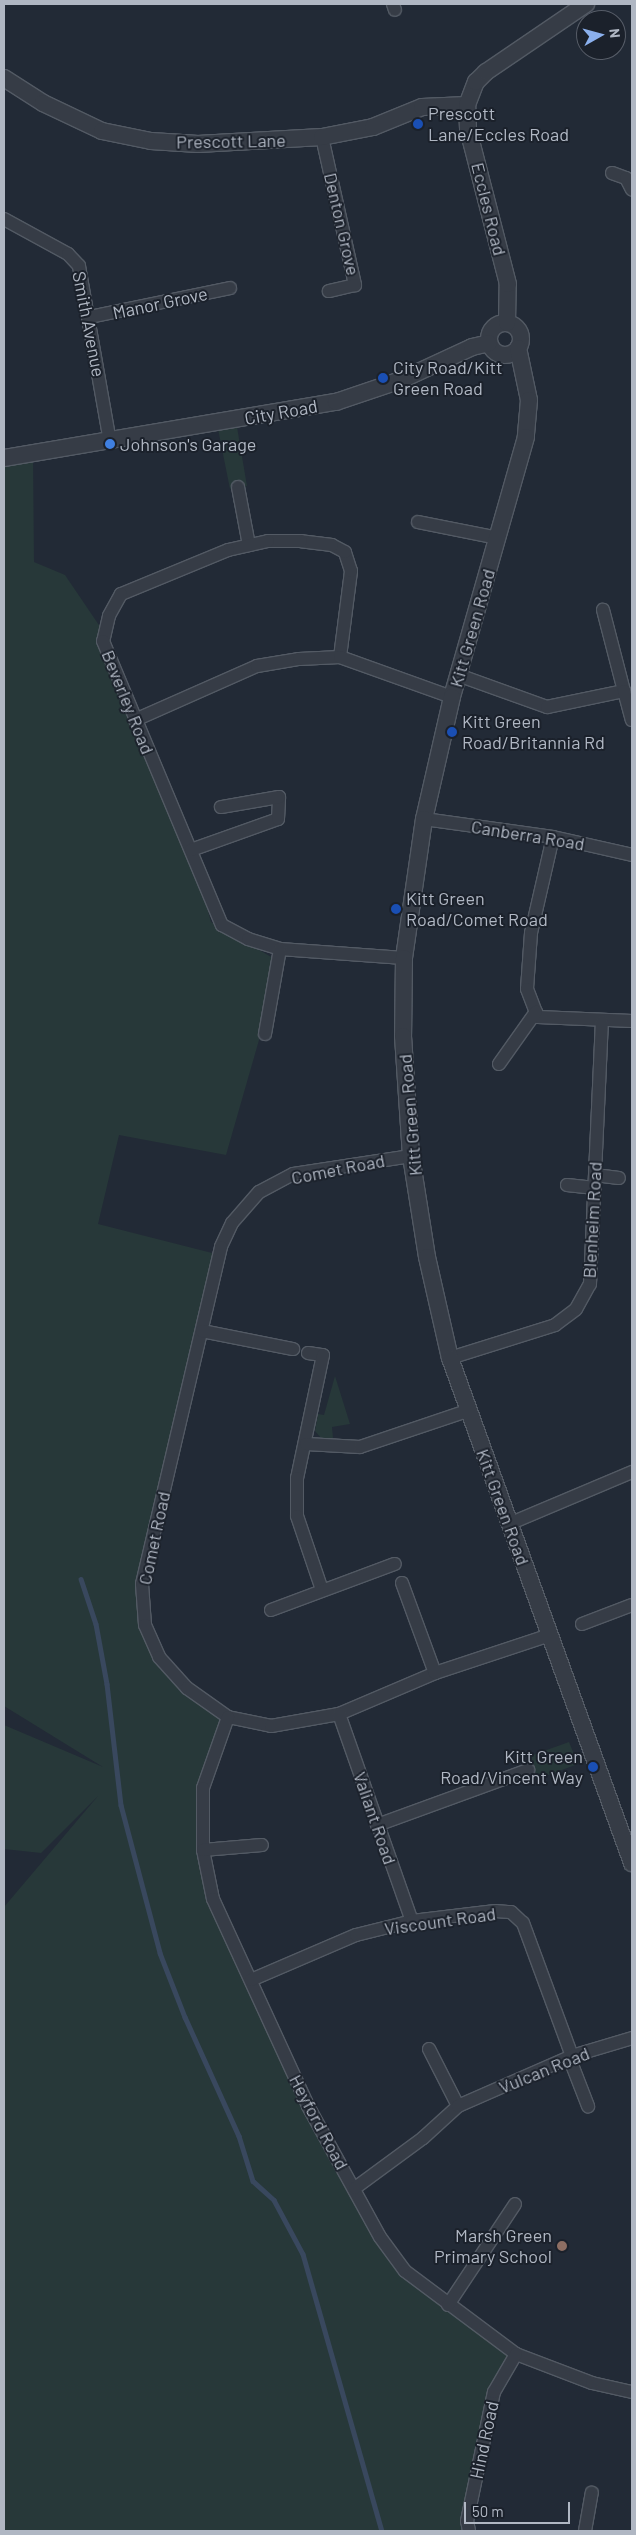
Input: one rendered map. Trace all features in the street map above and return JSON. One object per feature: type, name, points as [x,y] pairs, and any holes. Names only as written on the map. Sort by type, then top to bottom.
[{"type":"street","name":"Eccles Road","points":[[507,323],[508,284],[468,129],[467,106],[476,82],[486,72],[586,4]]},
{"type":"street","name":"Prescott Lane","points":[[4,78],[74,119],[125,137],[198,144],[322,137],[373,127],[422,107],[467,106]]},
{"type":"street","name":"Denton Grove","points":[[322,137],[356,285],[329,292]]},
{"type":"street","points":[[612,173],[629,174],[632,190]]},
{"type":"street","name":"Smith Avenue","points":[[4,219],[75,260],[84,277],[110,441]]},
{"type":"street","name":"Manor Grove","points":[[90,318],[230,288]]},
{"type":"street","points":[[507,323],[519,333],[518,348],[510,354],[500,355],[489,344],[493,328],[507,323]]},
{"type":"street","name":"City Road","points":[[4,458],[336,402],[401,380],[472,347],[489,344]]},
{"type":"street","name":"Kitt Green Road","points":[[518,348],[528,388],[529,414],[526,437],[452,697],[424,819],[404,958],[403,1036],[411,1156],[427,1257],[450,1358],[467,1411],[632,1863]]},
{"type":"street","points":[[238,487],[249,545]]},
{"type":"street","points":[[418,522],[498,538]]},
{"type":"street","name":"Beverley Road","points":[[340,657],[351,571],[344,552],[332,545],[302,541],[268,541],[228,550],[121,594],[109,616],[103,641],[222,925],[248,939],[280,948],[404,958]]},
{"type":"street","points":[[603,610],[632,720]]},
{"type":"street","points":[[135,720],[257,666],[340,657],[452,697]]},
{"type":"street","points":[[458,675],[547,707],[624,691]]},
{"type":"street","points":[[191,850],[278,819],[278,797],[221,807]]},
{"type":"street","name":"Canberra Road","points":[[424,819],[552,837],[632,855]]},
{"type":"street","points":[[552,837],[531,933],[527,989],[538,1017],[632,1021]]},
{"type":"street","points":[[265,1034],[280,948]]},
{"type":"street","points":[[499,1064],[536,1012]]},
{"type":"street","name":"Blenheim Road","points":[[450,1358],[555,1325],[576,1309],[590,1284],[602,1021]]},
{"type":"street","name":"Comet Road","points":[[411,1156],[293,1174],[259,1192],[232,1222],[221,1247],[142,1584],[145,1625],[159,1657],[187,1688],[228,1717],[271,1726],[339,1714],[435,1673],[550,1635]]},
{"type":"street","points":[[567,1186],[619,1178]]},
{"type":"street","points":[[202,1331],[293,1349]]},
{"type":"street","points":[[308,1353],[323,1356],[306,1444],[297,1478],[297,1516],[322,1590]]},
{"type":"street","points":[[306,1444],[360,1447],[467,1411]]},
{"type":"street","points":[[509,1524],[632,1472]]},
{"type":"street","points":[[272,1610],[395,1564]]},
{"type":"street","points":[[402,1583],[435,1673]]},
{"type":"street","points":[[582,1624],[632,1605]]},
{"type":"street","name":"Valiant Road","points":[[339,1714],[412,1921]]},
{"type":"street","name":"Heyford Road","points":[[228,1717],[203,1788],[203,1850],[213,1899],[251,1980],[268,2025],[308,2106],[355,2188],[380,2237],[405,2272],[516,2354],[592,2382],[632,2392]]},
{"type":"street","points":[[377,1825],[528,1770]]},
{"type":"street","points":[[203,1850],[262,1845]]},
{"type":"street","name":"Viscount Road","points":[[251,1980],[356,1935],[412,1921],[511,1912],[523,1923],[588,2106]]},
{"type":"street","name":"Vulcan Road","points":[[355,2188],[423,2138],[458,2106],[571,2057],[632,2038]]},
{"type":"street","points":[[429,2049],[458,2106]]},
{"type":"street","points":[[448,2305],[515,2204]]},
{"type":"street","name":"Hind Road","points":[[469,2531],[467,2521],[494,2392],[516,2354]]},
{"type":"street","points":[[584,2531],[592,2493]]},
{"type":"shaded area","points":[[236,421],[247,486],[230,489],[217,424]]},
{"type":"shaded area","points":[[33,453],[34,562],[65,575],[105,634],[191,850],[211,922],[273,958],[259,1040],[226,1155],[119,1135],[98,1224],[220,1255],[142,1584],[159,1657],[228,1717],[203,1788],[213,1899],[355,2188],[405,2271],[516,2354],[494,2392],[469,2531],[4,2531],[4,1907],[98,1796],[41,1853],[4,1849],[4,1725],[103,1767],[4,1706],[4,458]]},
{"type":"shaded area","points":[[335,1376],[350,1424],[332,1427],[333,1438],[321,1438],[315,1431],[318,1414],[324,1415]]},
{"type":"shaded area","points":[[569,1742],[578,1764],[535,1780],[527,1757]]},
{"type":"waterway","points":[[81,1579],[96,1624],[107,1684],[121,1805],[160,1953],[185,2017],[239,2136],[253,2181],[274,2200],[303,2254],[382,2531]]},
{"type":"place","name":"Prescott Lane/Eccles Road","points":[[418,124]]},
{"type":"place","name":"City Road/Kitt Green Road","points":[[383,378]]},
{"type":"place","name":"Johnson's Garage","points":[[110,444]]},
{"type":"place","name":"Kitt Green Road/Britannia Rd","points":[[452,732]]},
{"type":"place","name":"Kitt Green Road/Comet Road","points":[[396,909]]},
{"type":"place","name":"Kitt Green Road/Vincent Way","points":[[593,1767]]},
{"type":"place","name":"Marsh Green Primary School","points":[[562,2246]]}]
